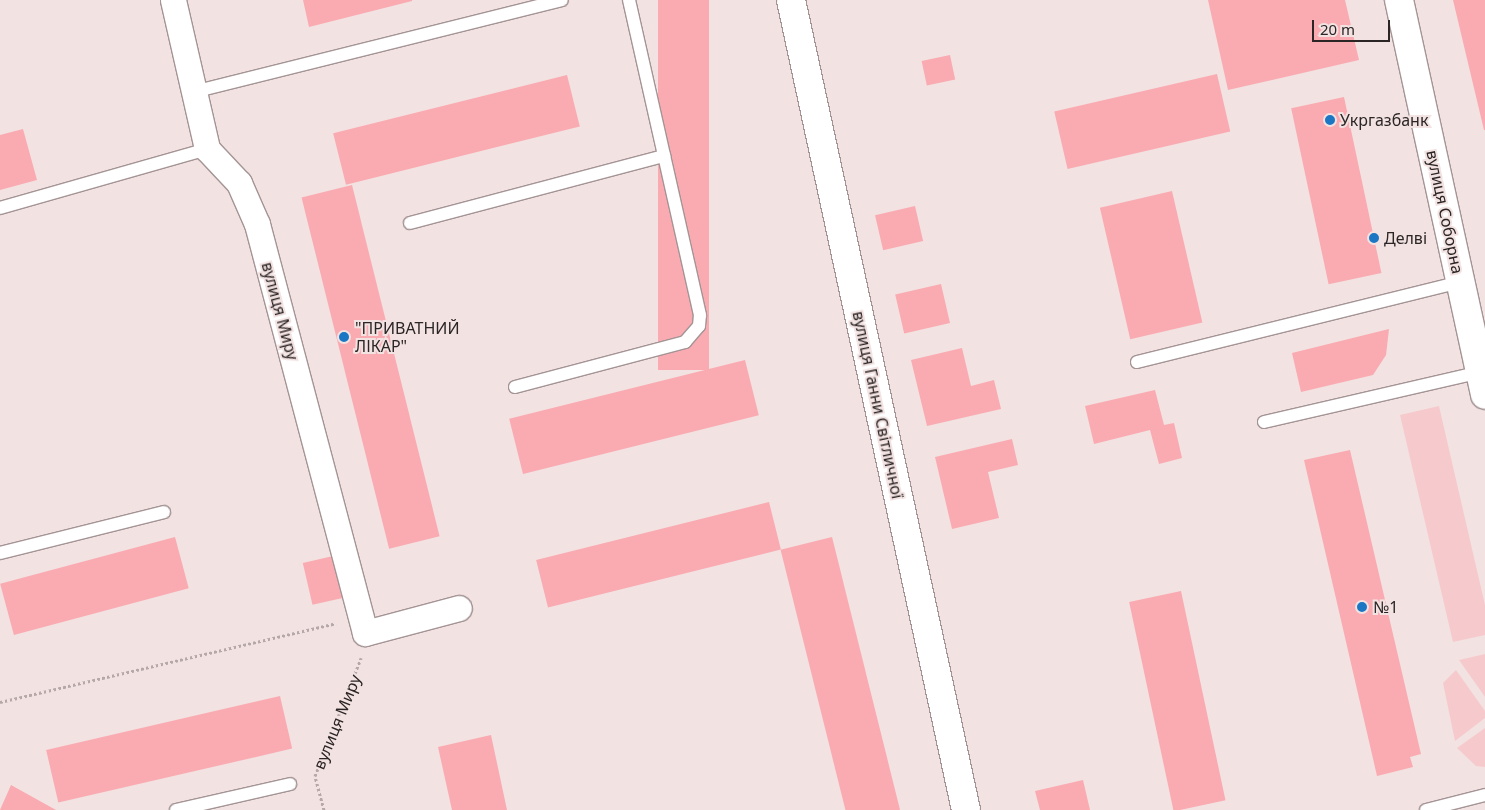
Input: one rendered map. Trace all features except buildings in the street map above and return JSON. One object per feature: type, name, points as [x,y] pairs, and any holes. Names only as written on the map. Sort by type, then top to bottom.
[{"type":"street","name":"вулиця Миру","points":[[173,0],[207,149],[239,183],[257,224],[363,625]]},
{"type":"street","name":"вулиця Ганни Світличної","points":[[791,0],[966,810]]},
{"type":"street","name":"вулиця Соборна","points":[[1399,0],[1483,379]]},
{"type":"street","points":[[363,625],[459,608]]},
{"type":"lane","points":[[193,92],[562,0]]},
{"type":"lane","points":[[515,386],[685,342],[695,334],[700,315],[628,0]]},
{"type":"lane","points":[[0,208],[207,149]]},
{"type":"lane","points":[[410,223],[664,156]]},
{"type":"lane","points":[[1137,362],[1460,282]]},
{"type":"lane","points":[[1264,422],[1483,379]]},
{"type":"lane","points":[[0,553],[164,512]]},
{"type":"lane","points":[[176,810],[290,784]]},
{"type":"lane","points":[[1426,810],[1485,795]]},
{"type":"path","points":[[0,702],[363,625]]},
{"type":"path","name":"вулиця Миру","points":[[324,810],[315,776],[360,665],[363,625]]},
{"type":"shaded area","points":[[1439,406],[1485,605],[1485,635],[1453,642],[1400,415]]},
{"type":"shaded area","points":[[1485,654],[1485,697],[1459,660]]},
{"type":"shaded area","points":[[1456,670],[1485,711],[1485,718],[1455,741],[1443,683]]},
{"type":"shaded area","points":[[1485,728],[1485,767],[1476,766],[1457,748]]},
{"type":"place","name":"Укргазбанк","points":[[1330,120]]},
{"type":"place","name":"Делві","points":[[1374,238]]},
{"type":"place","name":"\"ПРИВАТНИЙ ЛІКАР\"","points":[[344,337]]},
{"type":"place","name":"№1","points":[[1362,607]]}]
